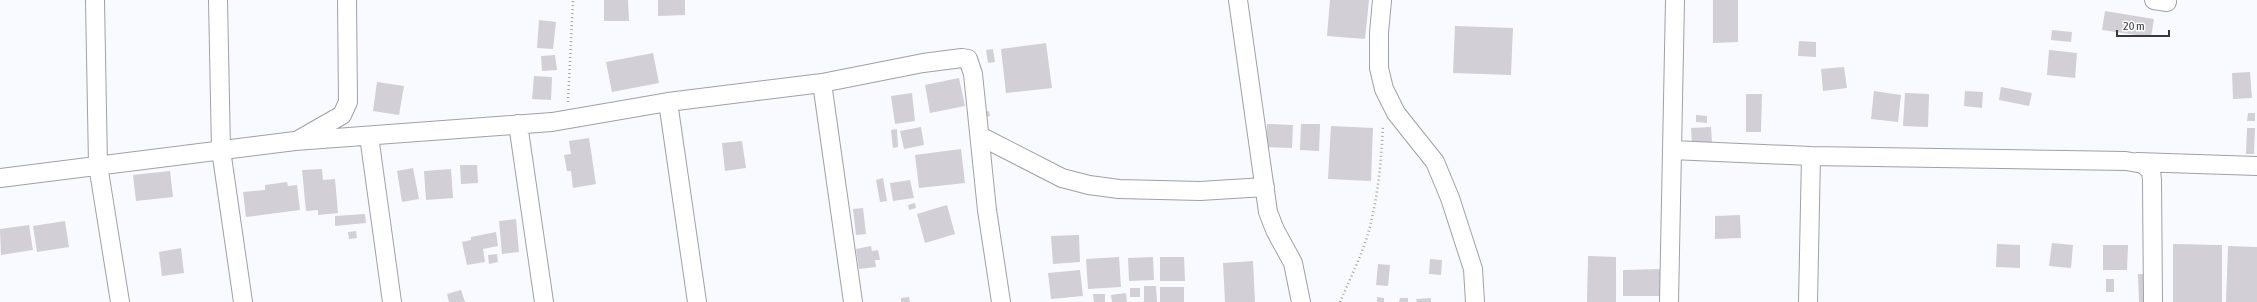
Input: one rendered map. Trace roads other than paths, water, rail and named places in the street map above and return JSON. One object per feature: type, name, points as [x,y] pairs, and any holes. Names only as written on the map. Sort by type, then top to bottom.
[{"type":"street","points":[[95,0],[98,165],[120,302]]},
{"type":"street","points":[[218,0],[221,150],[243,302]]},
{"type":"street","points":[[295,141],[342,114],[348,102],[347,0]]},
{"type":"street","points":[[1238,0],[1268,212],[1275,230],[1293,263],[1301,302]]},
{"type":"street","points":[[1382,0],[1379,32],[1379,68],[1384,89],[1396,113],[1435,162],[1450,198],[1473,269],[1475,302]]},
{"type":"street","points":[[1668,302],[1675,0]]},
{"type":"street","points":[[0,178],[295,141],[552,122],[668,102],[822,82],[923,63],[968,59],[973,74],[987,210],[1001,302]]},
{"type":"street","points":[[822,82],[853,302]]},
{"type":"street","points":[[668,102],[697,302]]},
{"type":"street","points":[[518,124],[544,302]]},
{"type":"street","points":[[369,136],[392,302]]},
{"type":"street","points":[[980,136],[1062,178],[1089,185],[1119,189],[1200,191],[1265,187]]},
{"type":"street","points":[[1672,150],[1811,156],[2126,161],[2257,166]]},
{"type":"street","points":[[1808,302],[1811,156]]},
{"type":"street","points":[[2126,161],[2143,164],[2151,171],[2153,302]]}]
